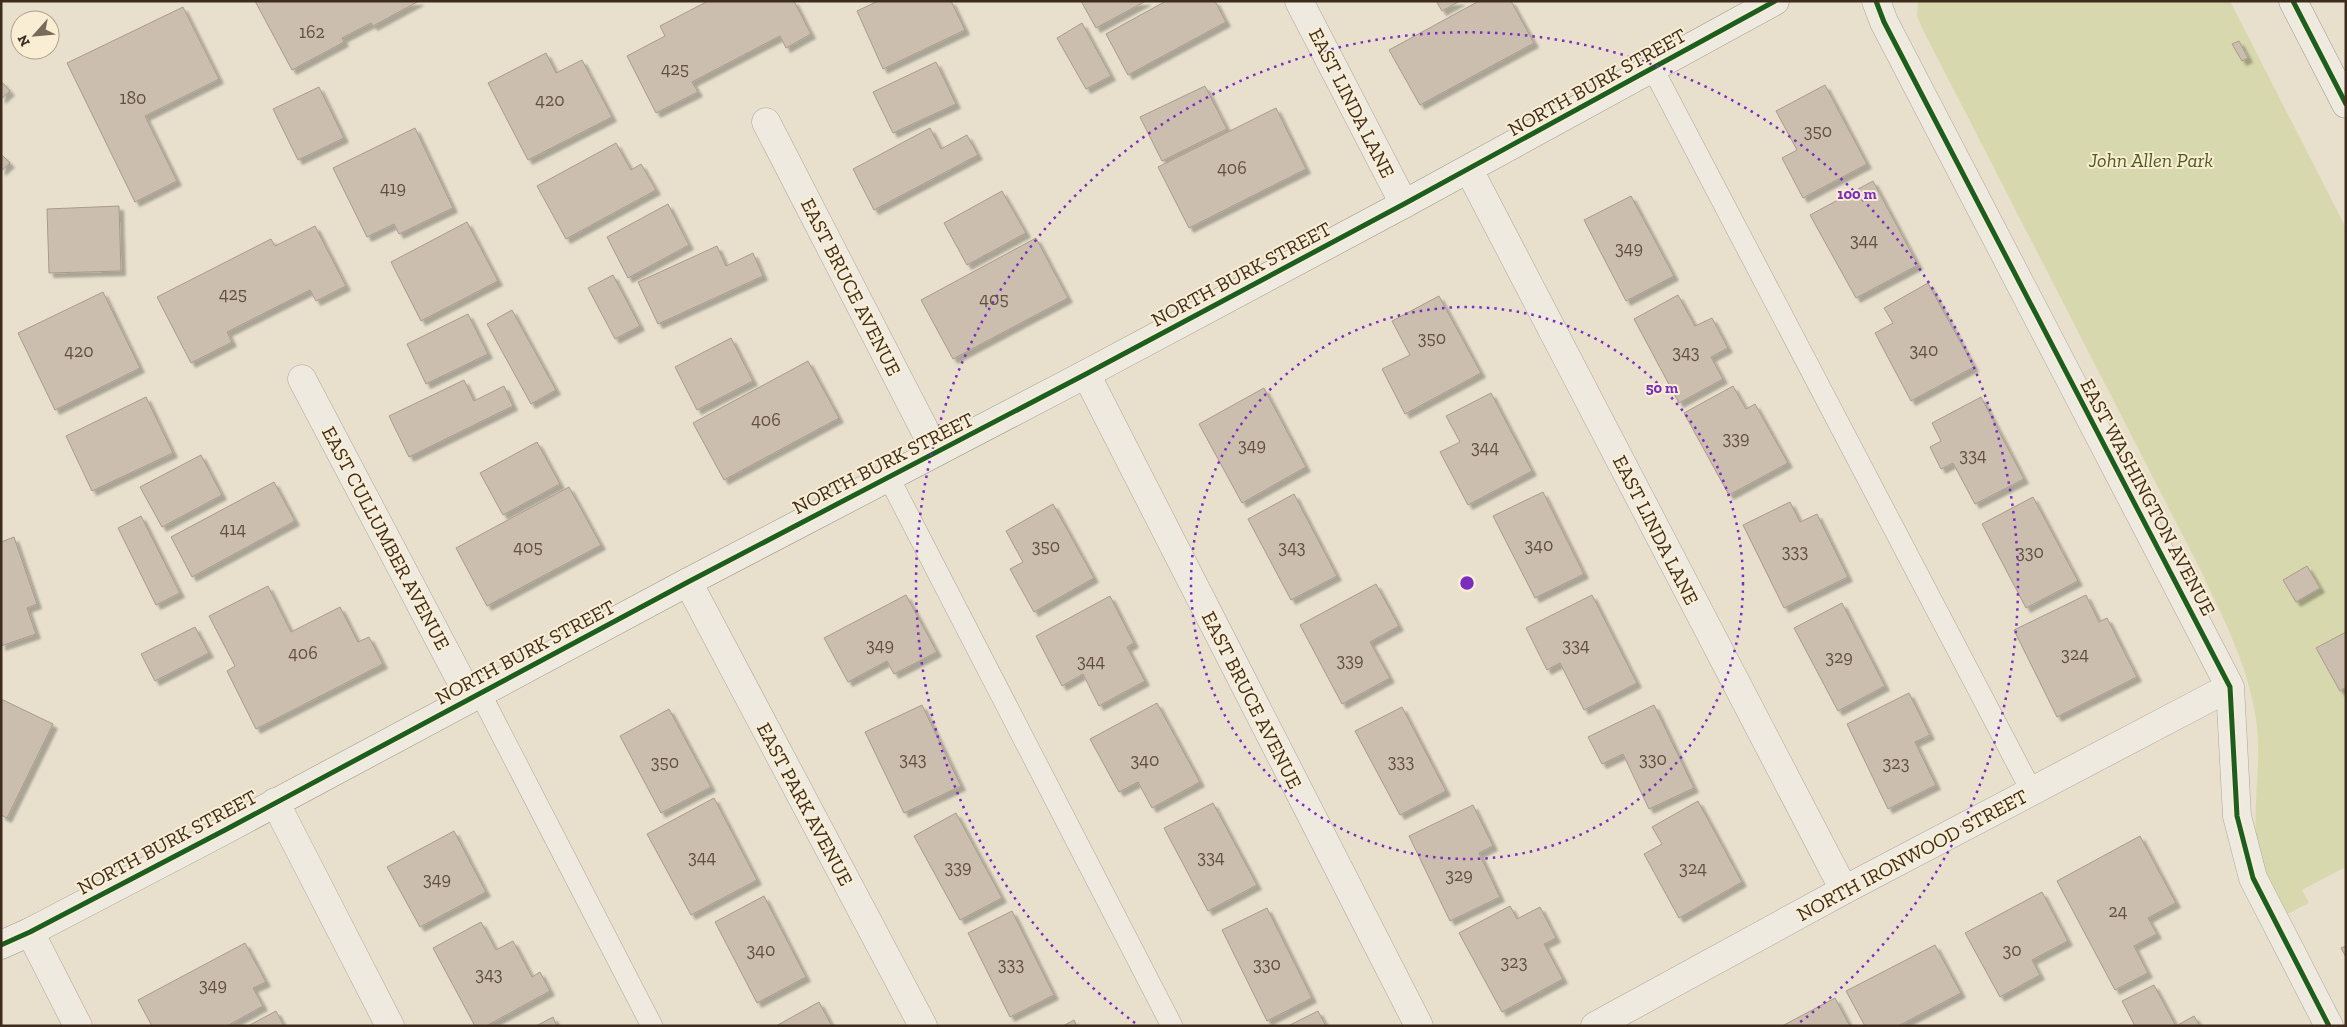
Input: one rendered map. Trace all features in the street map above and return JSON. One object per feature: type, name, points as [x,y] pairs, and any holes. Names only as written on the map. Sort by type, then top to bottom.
[{"type":"street","name":"EAST LINDA LANE","points":[[1299,1],[1404,204]]},
{"type":"street","name":"NORTH BURK STREET","points":[[1,945],[30,932],[888,476],[1086,374],[1469,170],[1775,1]]},
{"type":"street","name":"EAST WASHINGTON AVENUE","points":[[1876,1],[1884,22],[2230,687],[2237,816],[2253,878],[2329,1026]]},
{"type":"street","points":[[2293,1],[2346,104]]},
{"type":"street","name":"EAST BRUCE AVENUE","points":[[766,122],[936,452]]},
{"type":"street","name":"EAST LINDA LANE","points":[[1469,170],[1844,890]]},
{"type":"street","name":"EAST BRUCE AVENUE","points":[[1086,374],[1419,1026]]},
{"type":"street","name":"EAST CULLUMBER AVENUE","points":[[302,378],[475,696]]},
{"type":"street","name":"EAST PARK AVENUE","points":[[688,582],[923,1026]]},
{"type":"street","name":"NORTH IRONWOOD STREET","points":[[1595,1026],[1844,890],[2230,687]]},
{"type":"street","points":[[275,802],[390,1026]]},
{"type":"street","points":[[30,932],[78,1026]]},
{"type":"lane","points":[[1653,69],[2032,792]]},
{"type":"lane","points":[[888,476],[1172,1026]]},
{"type":"lane","points":[[475,696],[652,1026]]},
{"type":"green space","name":"John Allen Park","points":[[1918,1],[2230,1],[2346,228],[2346,867],[2302,890],[2309,903],[2283,916],[2269,891],[2259,863],[2255,822],[2258,760],[2256,720],[2247,680],[2234,642],[2199,567],[1922,28],[1917,16]]},
{"type":"building","points":[[255,1],[419,1],[373,26],[371,23],[342,38],[344,42],[292,70]]},
{"type":"building","points":[[708,1],[794,1],[811,34],[786,48],[780,36],[692,82],[698,92],[656,113],[627,56],[665,36],[660,26]]},
{"type":"building","points":[[878,1],[951,1],[965,30],[883,69],[857,11]]},
{"type":"building","points":[[1081,1],[1146,1],[1096,28]]},
{"type":"building","points":[[1166,1],[1215,1],[1226,22],[1128,75],[1106,34]]},
{"type":"building","points":[[1436,1],[1460,1],[1442,11]]},
{"type":"building","points":[[1479,1],[1511,1],[1534,43],[1420,105],[1389,50]]},
{"type":"building","points":[[183,7],[219,79],[145,116],[177,181],[135,202],[67,63]]},
{"type":"building","points":[[1082,23],[1111,76],[1086,89],[1057,38]]},
{"type":"building","points":[[2239,41],[2248,58],[2242,61],[2232,44]]},
{"type":"building","points":[[546,53],[556,73],[582,60],[612,117],[528,160],[488,83]]},
{"type":"building","points":[[936,62],[956,104],[893,133],[873,92]]},
{"type":"building","points":[[1,81],[10,91],[1,99]]},
{"type":"building","points":[[1825,85],[1867,164],[1803,198],[1782,158],[1797,150],[1776,111]]},
{"type":"building","points":[[1205,86],[1227,129],[1162,161],[1140,117]]},
{"type":"building","points":[[319,87],[344,138],[298,160],[273,109]]},
{"type":"building","points":[[1276,108],[1306,169],[1189,228],[1158,167]]},
{"type":"building","points":[[415,128],[453,208],[399,234],[394,224],[367,237],[333,168]]},
{"type":"building","points":[[930,128],[941,149],[967,135],[978,155],[874,210],[853,169]]},
{"type":"building","points":[[616,143],[631,170],[641,164],[656,190],[566,239],[537,186]]},
{"type":"building","points":[[1,154],[10,163],[1,171]]},
{"type":"building","points":[[1873,181],[1918,265],[1856,298],[1810,215]]},
{"type":"building","points":[[1002,191],[1026,233],[967,265],[944,223]]},
{"type":"building","points":[[1631,196],[1674,276],[1626,301],[1584,220]]},
{"type":"building","points":[[668,204],[689,245],[628,278],[607,237]]},
{"type":"building","points":[[119,206],[121,271],[49,273],[47,209]]},
{"type":"building","points":[[467,222],[498,281],[421,321],[391,262]]},
{"type":"building","points":[[315,226],[346,286],[316,301],[310,290],[227,332],[232,342],[191,363],[157,297],[271,239],[275,246]]},
{"type":"building","points":[[1036,238],[1068,298],[953,359],[921,300]]},
{"type":"building","points":[[717,246],[726,266],[753,253],[763,276],[658,324],[638,282]]},
{"type":"building","points":[[613,275],[640,326],[615,339],[588,288]]},
{"type":"building","points":[[1928,283],[1974,367],[1911,401],[1875,333],[1893,323],[1884,308]]},
{"type":"building","points":[[103,292],[140,368],[55,410],[18,333]]},
{"type":"building","points":[[1678,295],[1695,326],[1712,318],[1728,348],[1711,357],[1723,379],[1679,403],[1634,319]]},
{"type":"building","points":[[1439,296],[1481,373],[1405,414],[1382,369],[1410,355],[1392,321]]},
{"type":"building","points":[[512,310],[556,390],[531,404],[487,324]]},
{"type":"building","points":[[468,314],[488,354],[426,384],[407,344]]},
{"type":"building","points":[[731,338],[753,381],[697,410],[675,367]]},
{"type":"building","points":[[808,361],[839,418],[724,480],[693,423]]},
{"type":"building","points":[[464,380],[474,401],[504,386],[513,406],[409,457],[389,416]]},
{"type":"building","points":[[1733,386],[1746,409],[1755,404],[1788,463],[1729,495],[1684,413]]},
{"type":"building","points":[[1264,388],[1306,467],[1242,503],[1199,424]]},
{"type":"building","points":[[1491,393],[1532,471],[1468,505],[1440,452],[1460,442],[1446,416]]},
{"type":"building","points":[[146,397],[173,453],[92,491],[66,436]]},
{"type":"building","points":[[1981,397],[2024,479],[1975,504],[1953,463],[1941,469],[1930,447],[1941,441],[1932,423]]},
{"type":"building","points":[[537,442],[560,484],[503,515],[480,473]]},
{"type":"building","points":[[201,455],[222,495],[162,527],[140,487]]},
{"type":"building","points":[[274,482],[295,521],[192,577],[171,537]]},
{"type":"building","points":[[569,487],[601,545],[487,606],[456,548]]},
{"type":"building","points":[[1543,492],[1584,574],[1535,598],[1493,516]]},
{"type":"building","points":[[1294,494],[1337,576],[1291,600],[1248,519]]},
{"type":"building","points":[[2033,497],[2078,581],[2026,608],[1982,524]]},
{"type":"building","points":[[1790,502],[1800,522],[1817,514],[1848,577],[1784,608],[1743,525]]},
{"type":"building","points":[[1053,504],[1094,578],[1034,612],[1010,569],[1023,562],[1006,531]]},
{"type":"building","points":[[141,516],[180,593],[156,605],[118,528]]},
{"type":"building","points":[[14,537],[37,604],[27,608],[36,634],[1,646],[1,542]]},
{"type":"building","points":[[2307,566],[2320,588],[2296,602],[2283,580]]},
{"type":"building","points":[[1376,584],[1399,626],[1370,642],[1390,678],[1342,704],[1300,625]]},
{"type":"building","points":[[268,586],[291,632],[340,607],[358,642],[369,637],[383,664],[256,729],[227,671],[235,666],[209,616]]},
{"type":"building","points":[[906,595],[937,652],[894,674],[887,661],[848,682],[824,638]]},
{"type":"building","points":[[1592,595],[1637,683],[1584,710],[1560,663],[1547,670],[1526,628]]},
{"type":"building","points":[[2086,595],[2099,622],[2107,618],[2137,677],[2057,717],[2014,630]]},
{"type":"building","points":[[1110,596],[1134,643],[1127,647],[1145,681],[1099,706],[1083,674],[1062,686],[1036,636]]},
{"type":"building","points":[[1842,603],[1885,686],[1838,711],[1794,628]]},
{"type":"building","points":[[195,627],[209,653],[155,681],[141,654]]},
{"type":"building","points":[[2346,632],[2346,687],[2340,691],[2316,648]]},
{"type":"building","points":[[1909,693],[1930,735],[1915,742],[1936,785],[1888,809],[1847,724]]},
{"type":"building","points":[[1,699],[53,724],[7,818],[1,815]]},
{"type":"building","points":[[1157,703],[1200,782],[1152,808],[1138,782],[1119,792],[1090,739]]},
{"type":"building","points":[[922,705],[961,786],[904,813],[865,732]]},
{"type":"building","points":[[1654,705],[1694,788],[1649,809],[1623,754],[1602,764],[1588,737]]},
{"type":"building","points":[[1402,707],[1446,791],[1400,815],[1355,731]]},
{"type":"building","points":[[669,709],[711,787],[661,813],[620,736]]},
{"type":"building","points":[[714,798],[757,880],[691,915],[647,834]]},
{"type":"building","points":[[1698,801],[1742,882],[1679,918],[1644,854],[1662,844],[1652,827]]},
{"type":"building","points":[[1213,803],[1257,885],[1208,911],[1164,828]]},
{"type":"building","points":[[1473,805],[1493,846],[1479,853],[1500,897],[1450,921],[1409,836]]},
{"type":"building","points":[[956,813],[1002,898],[960,920],[914,836]]},
{"type":"building","points":[[454,831],[486,892],[420,927],[387,867]]},
{"type":"building","points":[[2140,836],[2176,903],[2148,918],[2157,934],[2134,946],[2148,973],[2115,990],[2057,881]]},
{"type":"building","points":[[2042,892],[2068,941],[2032,960],[2040,975],[2000,997],[1965,933]]},
{"type":"building","points":[[764,896],[806,977],[757,1003],[715,922]]},
{"type":"building","points":[[1510,906],[1517,919],[1540,907],[1556,938],[1544,944],[1563,979],[1502,1012],[1459,933]]},
{"type":"building","points":[[1267,908],[1312,998],[1267,1021],[1222,930]]},
{"type":"building","points":[[1012,911],[1054,995],[1010,1017],[968,933]]},
{"type":"building","points":[[481,922],[496,950],[513,941],[532,977],[540,972],[550,991],[486,1026],[475,1026],[433,948]]},
{"type":"building","points":[[245,943],[266,982],[253,988],[263,1006],[227,1026],[152,1026],[138,1000]]},
{"type":"building","points":[[1935,945],[1961,993],[1898,1026],[1865,1026],[1846,991]]},
{"type":"building","points":[[2346,946],[2346,957],[2341,948]]},
{"type":"building","points":[[2154,985],[2176,1026],[2135,1026],[2122,1001]]},
{"type":"building","points":[[1835,998],[1850,1026],[1782,1026]]},
{"type":"building","points":[[819,1002],[832,1026],[776,1026]]},
{"type":"building","points":[[276,1011],[284,1026],[248,1026]]},
{"type":"building","points":[[1318,1011],[1326,1026],[1288,1026]]},
{"type":"building","points":[[2194,1016],[2200,1026],[2176,1026]]},
{"type":"building","points":[[553,1017],[557,1026],[536,1026]]},
{"type":"building","points":[[1074,1020],[1077,1026],[1063,1026]]},
{"type":"cycle path","points":[[1,945],[30,932],[225,830],[688,582],[1086,374],[1404,204],[1775,1]]},
{"type":"cycle path","points":[[1876,1],[1884,22],[2230,687],[2237,816],[2253,878],[2329,1026]]},
{"type":"cycle path","points":[[2293,1],[2346,104]]}]
